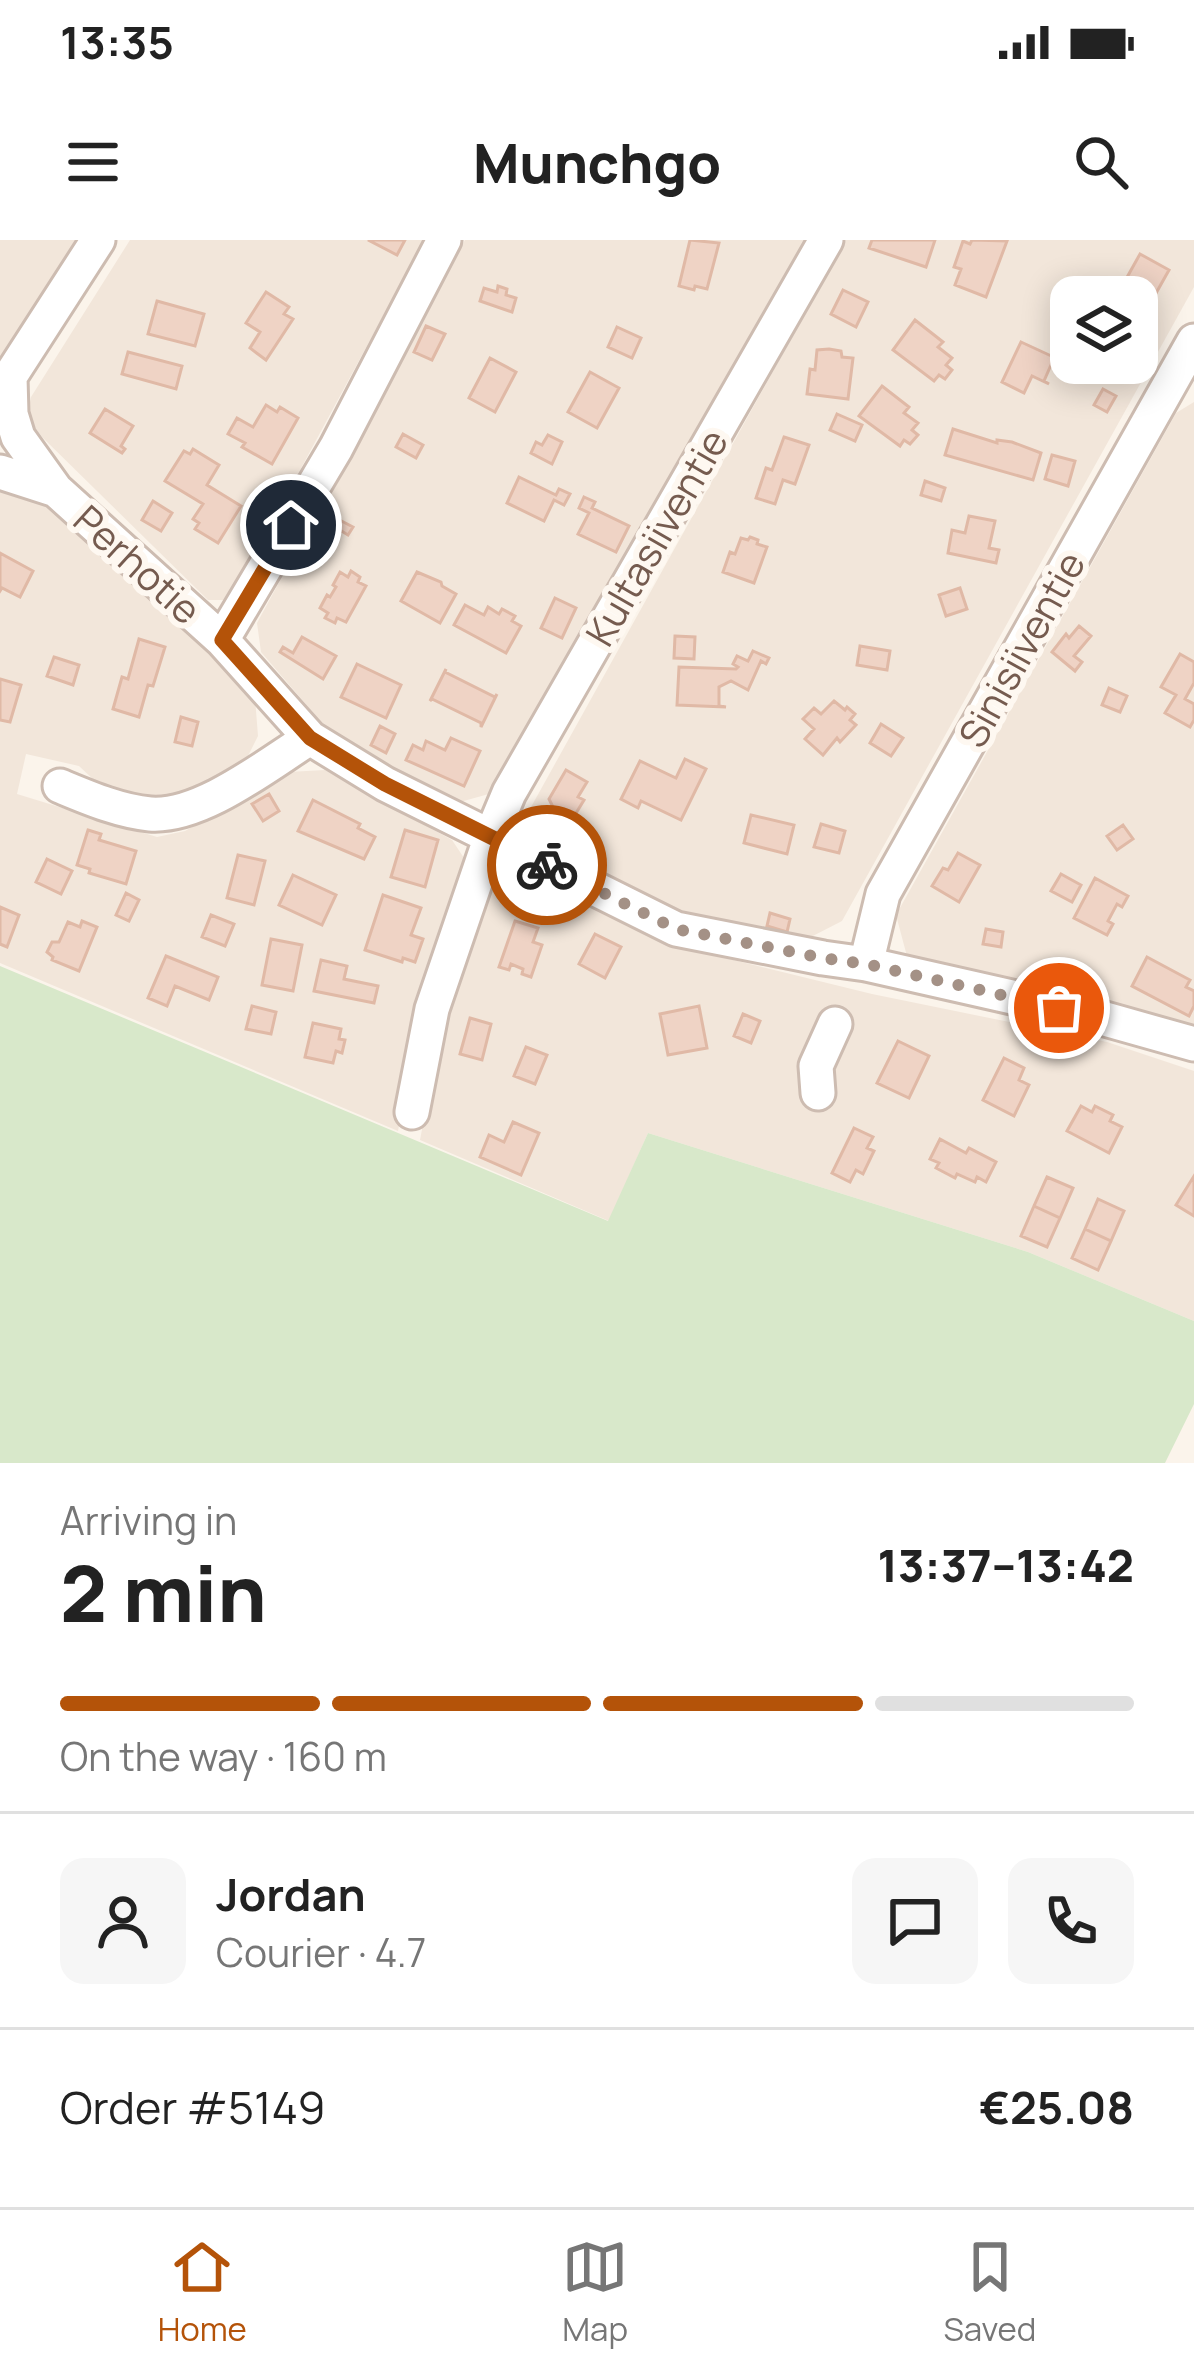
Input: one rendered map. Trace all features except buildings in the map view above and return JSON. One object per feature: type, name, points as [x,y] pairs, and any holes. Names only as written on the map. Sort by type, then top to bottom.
[{"type":"street","points":[[5,384],[98,240]]},
{"type":"street","points":[[222,640],[336,448],[444,240]]},
{"type":"street","name":"Kultasiiventie","points":[[412,1112],[432,1010],[509,793],[826,240]]},
{"type":"street","name":"Sinisiiventie","points":[[866,964],[883,894],[1189,361]]},
{"type":"street","name":"Perhotie","points":[[5,384],[18,437],[56,490],[222,640],[310,738],[385,784],[676,929],[866,964],[1091,1015],[1194,1044]]},
{"type":"street","name":"Perhotie","points":[[0,472],[56,490]]},
{"type":"street","points":[[60,786],[110,806],[154,814],[206,803],[310,738]]},
{"type":"street","points":[[818,1094],[816,1066],[835,1024]]},
{"type":"shaded area","points":[[0,240],[81,240],[0,366]]},
{"type":"shaded area","points":[[130,240],[424,240],[230,600],[208,600],[27,418],[31,397]]},
{"type":"shaded area","points":[[465,240],[806,240],[496,792],[460,802],[334,737],[261,652],[257,623]]},
{"type":"shaded area","points":[[846,240],[1194,240],[1194,287],[1158,352],[1158,276],[1050,276],[1050,384],[1140,384],[842,921],[807,939],[681,916],[536,844],[531,807]]},
{"type":"shaded area","points":[[1194,402],[1194,1031],[908,960],[896,915],[1176,413]]},
{"type":"shaded area","points":[[0,489],[66,512],[255,698],[258,736],[244,764],[191,795],[155,802],[95,781],[79,766],[26,754],[17,794],[157,837],[185,831],[288,772],[325,770],[452,840],[466,861],[422,1007],[398,1131],[0,963]]},
{"type":"shaded area","points":[[529,877],[668,944],[872,994],[1107,1042],[1194,1071],[1194,1321],[1028,1252],[648,1133],[609,1221],[420,1140],[445,1009],[488,884]]},
{"type":"green space","points":[[0,966],[608,1221],[648,1133],[1028,1252],[1194,1321],[1194,1404],[1165,1463],[0,1463]]},
{"type":"way so far","points":[[547,865],[676,929],[866,964],[1059,1008]]},
{"type":"route","points":[[291,525],[222,640],[310,738],[385,784],[547,865]]}]
